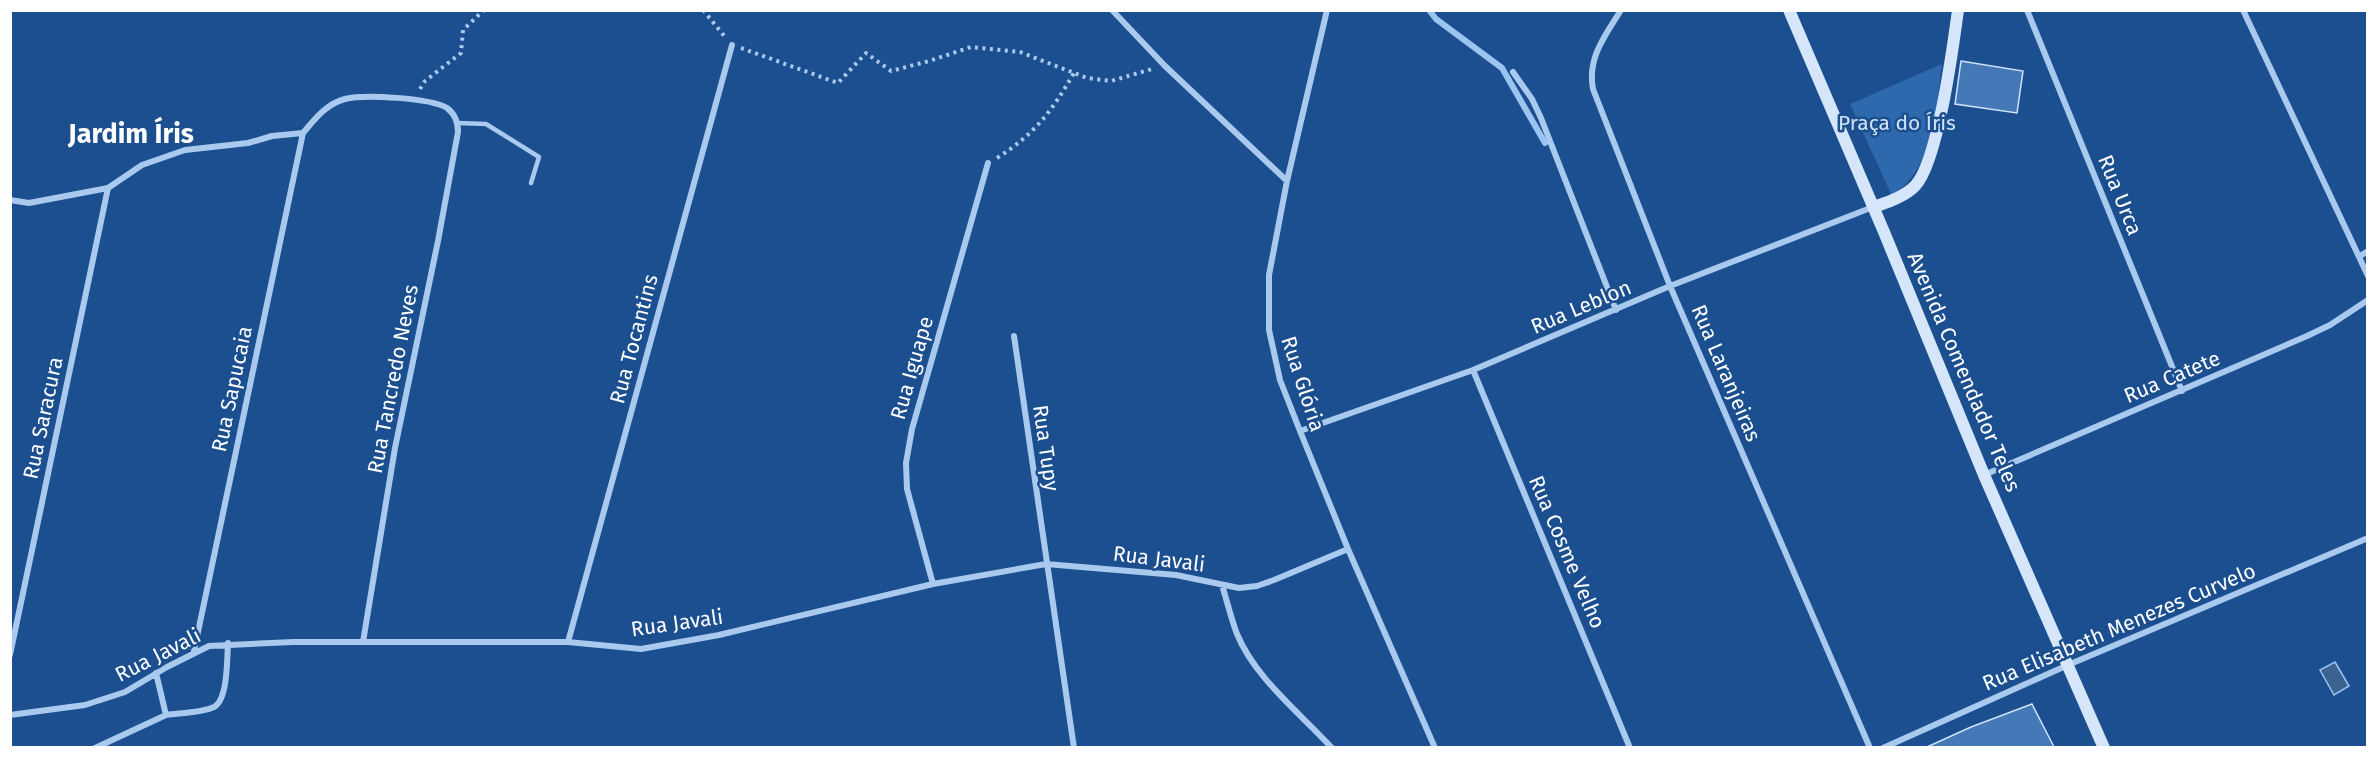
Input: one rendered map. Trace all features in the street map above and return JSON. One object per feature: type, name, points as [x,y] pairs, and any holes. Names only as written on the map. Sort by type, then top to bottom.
[{"type":"main road","name":"Avenida Comendador Teles","points":[[1789,10],[1874,207],[1984,475],[2104,747]]},
{"type":"main road","points":[[1874,207],[1905,194],[1915,186],[1926,170],[1938,129],[1958,10]]},
{"type":"street","points":[[1112,10],[1165,66],[1287,181]]},
{"type":"street","name":"Rua Glória","points":[[1327,10],[1287,181],[1269,275],[1269,330],[1280,380],[1300,431],[1348,549],[1435,747]]},
{"type":"street","name":"Rua Laranjeiras","points":[[1621,10],[1596,51],[1590,76],[1593,89],[1670,286],[1870,747]]},
{"type":"street","name":"Rua Urca","points":[[2027,10],[2182,391]]},
{"type":"street","points":[[2243,10],[2360,256],[2367,276]]},
{"type":"street","name":"Rua Tocantins","points":[[568,642],[732,45]]},
{"type":"street","points":[[1513,72],[1532,99],[1541,118],[1616,310]]},
{"type":"street","points":[[10,200],[29,203],[108,188],[142,165],[184,150],[248,143],[272,136],[303,133],[322,111],[346,99],[366,96],[414,99],[446,107],[458,123]]},
{"type":"street","name":"Rua Tancredo Neves","points":[[363,642],[395,448],[438,242],[458,123]]},
{"type":"street","name":"Rua Sapucaia","points":[[194,651],[303,133]]},
{"type":"street","name":"Rua Iguape","points":[[933,584],[907,489],[906,463],[912,429],[988,163]]},
{"type":"street","name":"Rua Saracura","points":[[10,655],[108,188]]},
{"type":"street","name":"Rua Leblon","points":[[1300,431],[1473,370],[1670,286],[1874,207]]},
{"type":"street","points":[[2360,256],[2367,251]]},
{"type":"street","name":"Rua Catete","points":[[1984,475],[2331,325],[2367,300]]},
{"type":"street","name":"Rua Tupy","points":[[1014,336],[1074,747]]},
{"type":"street","name":"Rua Cosme Velho","points":[[1473,370],[1630,747]]},
{"type":"street","name":"Rua Elisabeth Menezes Curvelo","points":[[1883,747],[2068,665],[2367,538]]},
{"type":"street","name":"Rua Javali","points":[[10,716],[85,705],[125,692],[194,651],[228,643],[568,642],[640,649],[683,642],[933,584],[1046,564],[1176,575],[1239,588],[1257,586],[1348,549]]},
{"type":"street","points":[[1222,585],[1238,635],[1256,666],[1276,690],[1332,747]]},
{"type":"street","points":[[95,747],[166,715],[213,708],[217,705],[224,691],[228,643]]},
{"type":"street","points":[[156,673],[166,715]]},
{"type":"lane","points":[[458,123],[486,124],[539,157],[531,183]]},
{"type":"path","points":[[414,99],[424,81],[461,53],[463,30],[484,10]]},
{"type":"path","points":[[703,10],[732,45],[838,83],[867,53],[891,70],[970,47],[1020,52],[1087,78],[1111,81],[1165,66]]},
{"type":"path","points":[[988,163],[1020,144],[1038,126],[1055,105],[1074,73]]},
{"type":"green space","name":"Praça do Íris","points":[[1942,64],[1935,119],[1925,153],[1917,169],[1892,196],[1850,104]]},
{"type":"shaded area","points":[[2335,662],[2349,686],[2334,695],[2320,670]]},
{"type":"building","points":[[1961,61],[2023,71],[2017,113],[1955,104]]},
{"type":"building","points":[[2032,704],[2054,747],[1927,747],[1971,727]]},
{"type":"waterway","points":[[1429,10],[1436,19],[1502,68],[1545,143]]},
{"type":"district","name":"Jardim Íris","points":[[131,134]]}]
